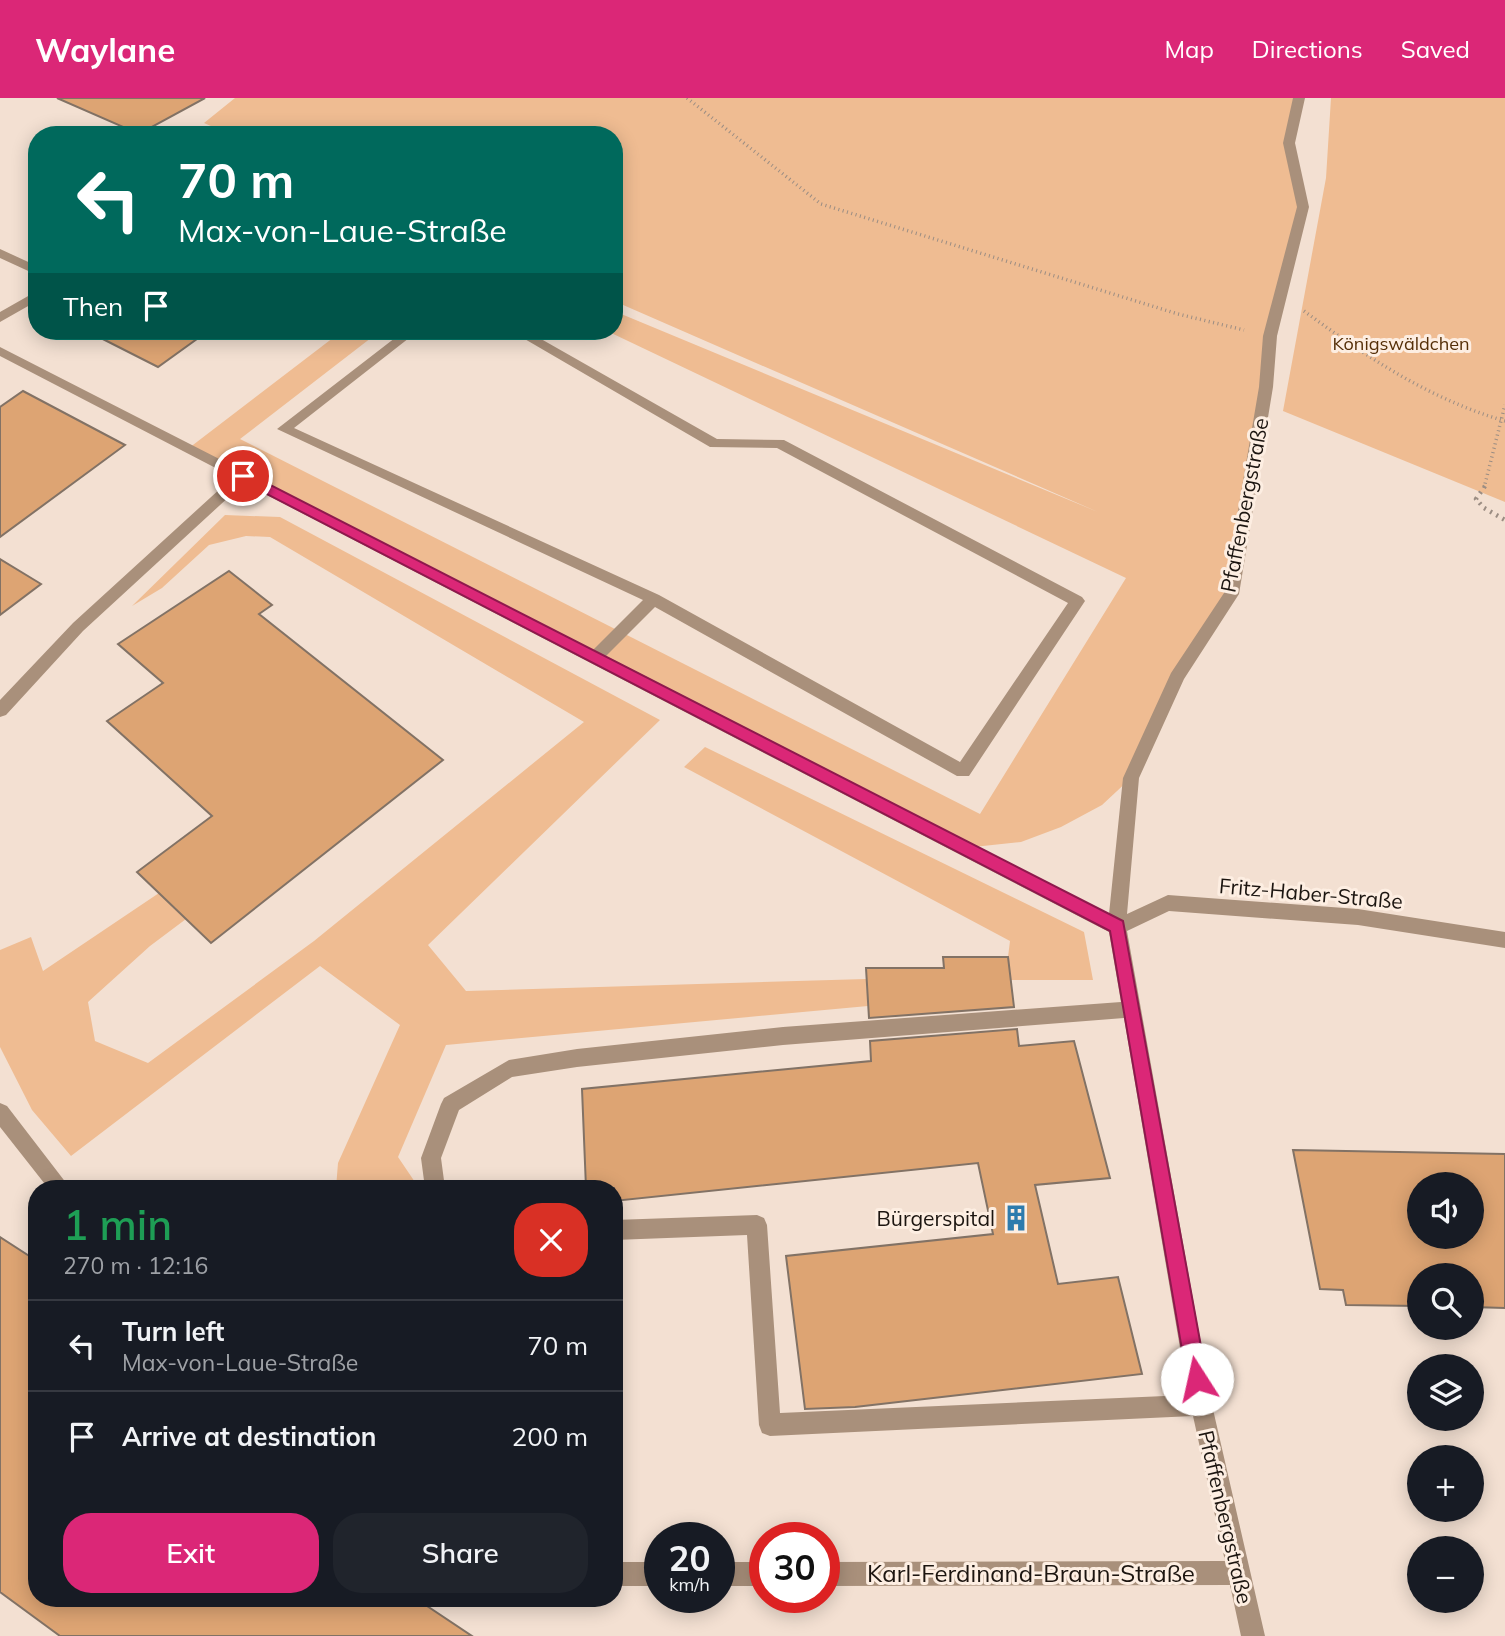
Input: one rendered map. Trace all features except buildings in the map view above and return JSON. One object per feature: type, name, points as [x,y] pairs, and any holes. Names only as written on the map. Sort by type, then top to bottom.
[{"type":"street","name":"Pfaffenbergstraße","points":[[1253,1636],[1201,1405],[1117,926],[1131,778],[1177,677],[1231,594],[1266,387],[1270,336],[1303,207],[1289,143],[1299,98]]},
{"type":"street","points":[[0,253],[28,267]]},
{"type":"street","points":[[0,318],[28,301]]},
{"type":"street","points":[[400,340],[284,429],[654,598],[963,771],[1077,601],[779,443],[715,444],[534,340]]},
{"type":"street","points":[[0,351],[1117,926]]},
{"type":"street","points":[[0,711],[78,627],[243,476]]},
{"type":"street","points":[[595,657],[654,598]]},
{"type":"street","name":"Fritz-Haber-Straße","points":[[1117,926],[1168,903],[1358,917],[1505,940]]},
{"type":"street","points":[[434,1180],[431,1158],[451,1104],[509,1069],[577,1058],[783,1036],[1132,1009]]},
{"type":"street","points":[[0,1112],[54,1180]]},
{"type":"street","points":[[623,1230],[757,1225],[770,1425],[1201,1405]]},
{"type":"street","name":"Karl-Ferdinand-Braun-Straße","points":[[840,1574],[1239,1573]]},
{"type":"street","points":[[623,1574],[644,1574]]},
{"type":"path","points":[[687,98],[821,204],[1178,314],[1270,336]]},
{"type":"path","points":[[1281,294],[1379,366],[1469,411],[1503,421]]},
{"type":"path","points":[[1505,405],[1486,485],[1476,499],[1484,508],[1505,520]]},
{"type":"green space","points":[[235,98],[1299,98],[1289,143],[1303,207],[1270,336],[1231,594],[1177,678],[1131,778],[1102,805],[1061,827],[1021,842],[964,848],[189,448],[330,340],[368,340],[240,439],[980,814],[1126,578],[623,339],[623,315],[1098,512],[623,305],[623,126],[211,126],[204,123]]},
{"type":"green space","name":"Königswäldchen","points":[[1331,98],[1505,98],[1505,502],[1283,411],[1326,178]]},
{"type":"green space","points":[[225,515],[280,517],[660,720],[428,945],[466,991],[866,979],[868,1006],[446,1045],[398,1157],[414,1180],[337,1180],[338,1163],[400,1025],[320,966],[71,1156],[32,1110],[0,1047],[0,950],[31,937],[43,971],[159,893],[186,919],[150,946],[88,1002],[95,1041],[148,1063],[314,941],[584,722],[270,537],[246,536],[209,545],[162,588],[132,606]]},
{"type":"green space","points":[[705,747],[1084,932],[1093,980],[1011,980],[1008,957],[1010,941],[684,767]]},
{"type":"place","name":"Bürgerspital","points":[[1016,1218]]},
{"type":"route","points":[[243,476],[1117,926],[1197,1379]]}]
